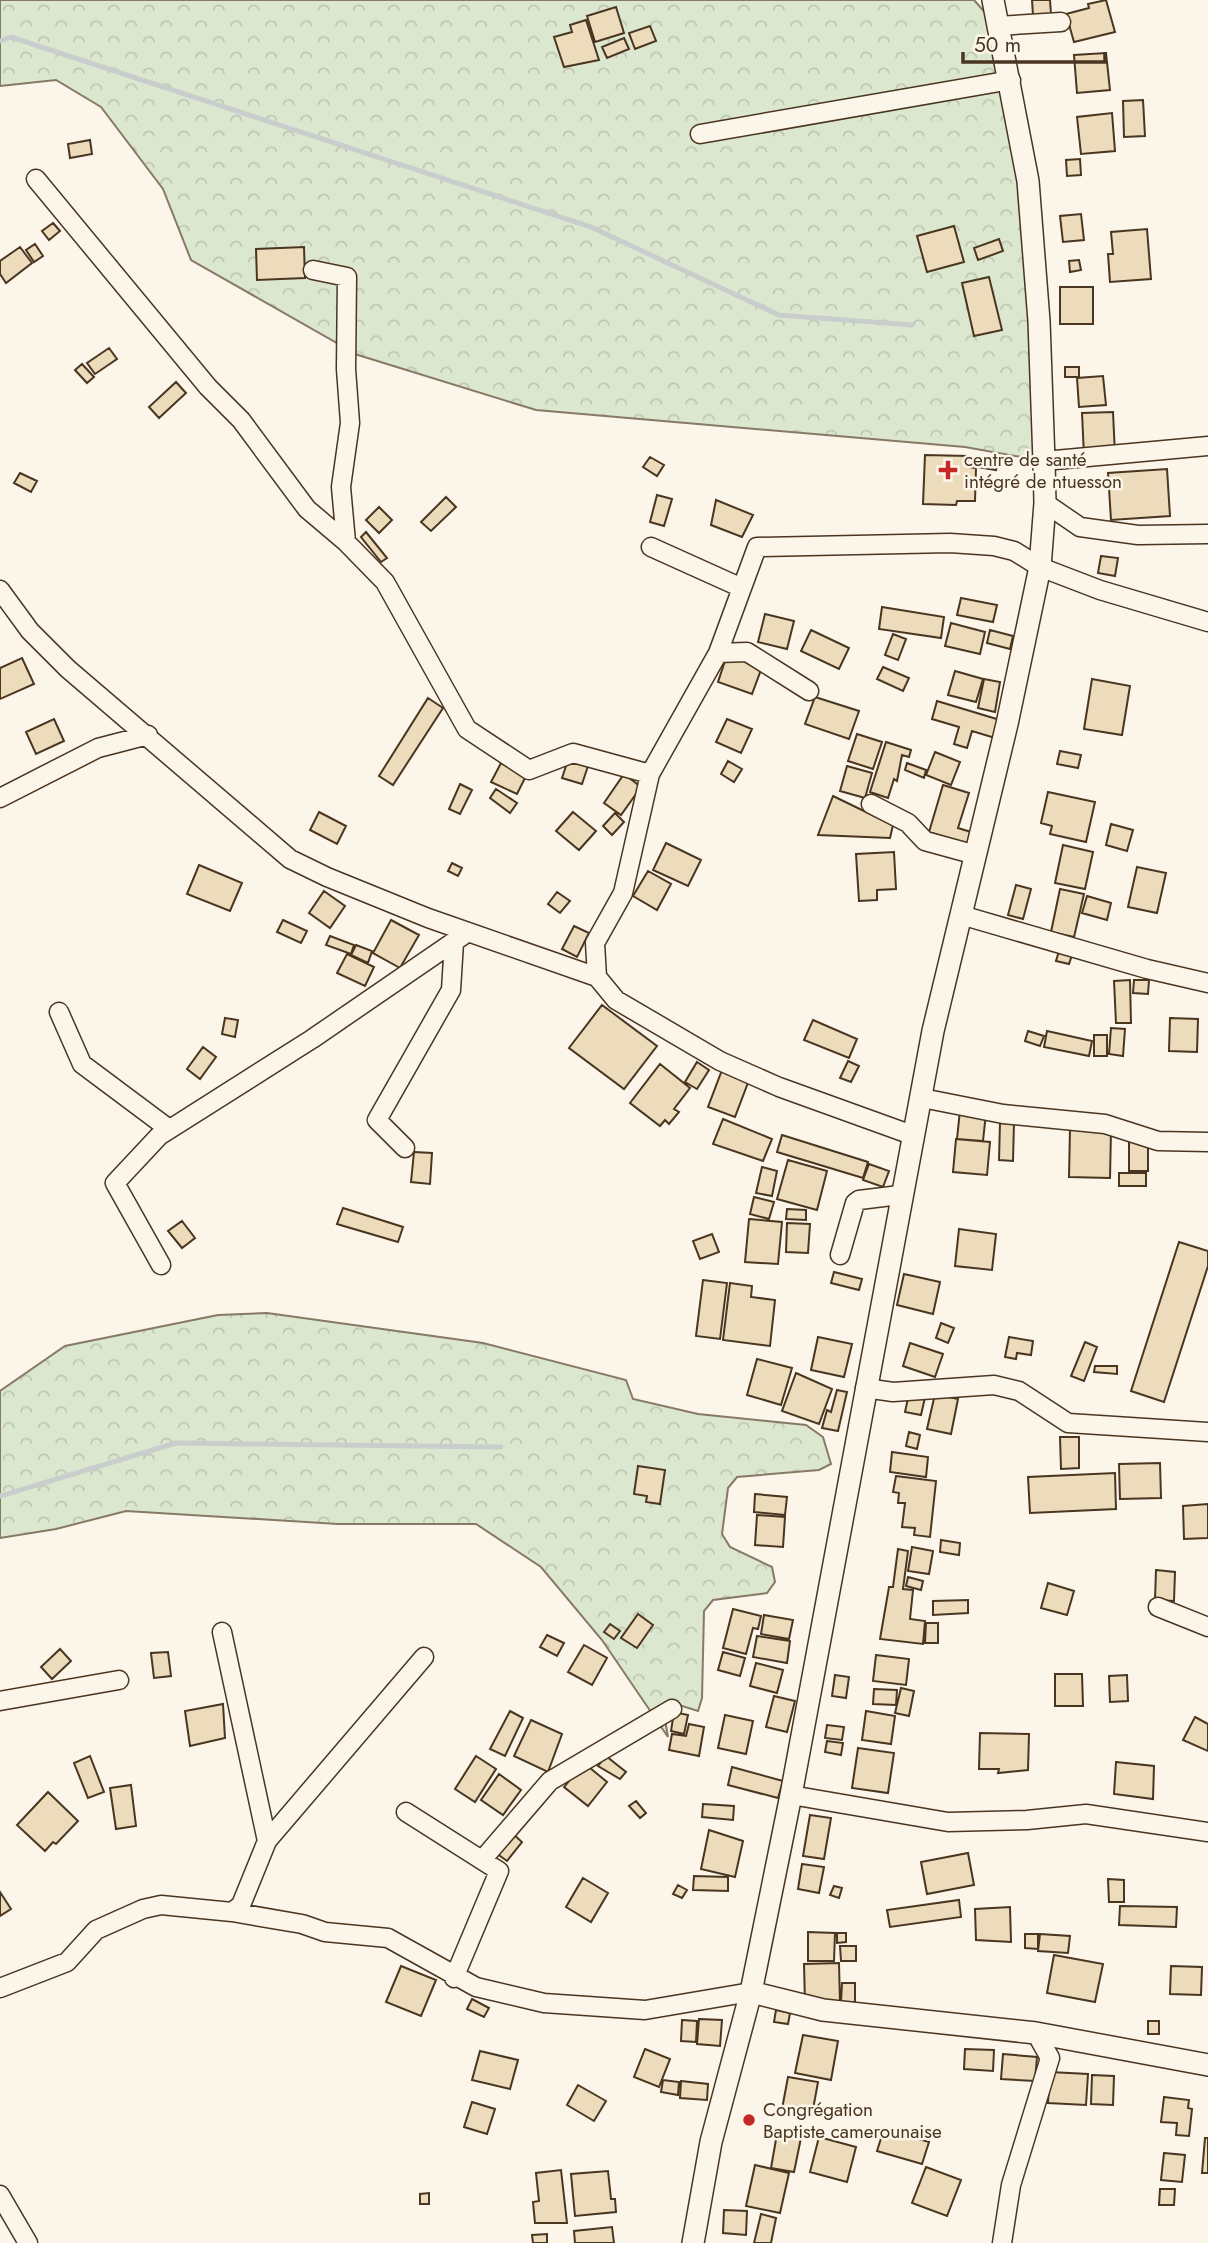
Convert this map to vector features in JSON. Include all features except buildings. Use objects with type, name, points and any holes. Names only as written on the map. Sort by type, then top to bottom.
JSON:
[{"type":"street","points":[[693,2243],[714,2129],[751,1992],[791,1795],[864,1388],[933,1031],[976,855],[1040,567],[1045,503],[1044,461],[1039,321],[1028,181],[1015,120],[1011,80],[993,0]]},
{"type":"street","points":[[997,26],[1061,22]]},
{"type":"street","points":[[700,134],[1011,80]]},
{"type":"street","points":[[36,178],[208,387],[241,421],[307,509],[346,542],[385,582],[467,729],[528,770],[573,752],[650,774]]},
{"type":"street","points":[[313,270],[347,277],[346,369],[350,423],[341,487],[346,542]]},
{"type":"street","points":[[1044,461],[1208,446]]},
{"type":"street","points":[[1045,503],[1080,527],[1138,535],[1208,534]]},
{"type":"street","points":[[597,977],[595,943],[623,893],[650,774],[718,653],[757,547],[950,543],[994,545],[1013,551],[1040,567],[1122,598],[1208,622]]},
{"type":"street","points":[[651,547],[743,588]]},
{"type":"street","points":[[0,590],[30,631],[68,669],[290,859],[461,937],[597,977],[616,1000],[720,1061],[779,1087],[912,1135]]},
{"type":"street","points":[[718,653],[747,652],[809,691]]},
{"type":"street","points":[[0,798],[98,748],[148,735]]},
{"type":"street","points":[[871,804],[908,823],[925,841],[976,855]]},
{"type":"street","points":[[961,915],[1134,966],[1208,983]]},
{"type":"street","points":[[160,1265],[115,1183],[159,1136],[312,1039],[461,937]]},
{"type":"street","points":[[405,1148],[377,1120],[451,990],[461,937]]},
{"type":"street","points":[[59,1012],[82,1064],[169,1129]]},
{"type":"street","points":[[922,1098],[1003,1114],[1105,1124],[1158,1141],[1208,1142]]},
{"type":"street","points":[[840,1255],[855,1203],[859,1200],[900,1195]]},
{"type":"street","points":[[864,1388],[893,1392],[994,1385],[1019,1391],[1068,1423],[1208,1432]]},
{"type":"street","points":[[1158,1606],[1208,1627]]},
{"type":"street","points":[[222,1632],[267,1841]]},
{"type":"street","points":[[232,1912],[241,1905],[267,1841],[424,1657]]},
{"type":"street","points":[[0,1701],[119,1680]]},
{"type":"street","points":[[482,1860],[550,1781],[672,1709]]},
{"type":"street","points":[[791,1795],[948,1822],[1027,1820],[1086,1814],[1208,1832]]},
{"type":"street","points":[[406,1812],[499,1871],[454,1978]]},
{"type":"street","points":[[0,1988],[67,1962],[96,1930],[143,1909],[161,1905],[232,1912],[302,1924],[325,1932],[388,1938],[454,1978],[509,1996],[594,2009],[645,2010],[751,1992],[823,2010],[1036,2033],[1208,2065]]},
{"type":"street","points":[[1002,2243],[1011,2185],[1050,2058],[1036,2033]]},
{"type":"street","points":[[0,2195],[28,2243]]},
{"type":"green space","points":[[0,0],[974,0],[997,26],[1011,80],[1044,461],[965,447],[536,410],[358,355],[191,260],[163,189],[101,107],[56,80],[0,86]]},
{"type":"green space","points":[[267,1313],[483,1343],[626,1380],[633,1399],[698,1414],[806,1425],[823,1437],[831,1464],[819,1470],[737,1477],[728,1488],[722,1534],[730,1547],[772,1567],[775,1582],[767,1593],[713,1600],[704,1611],[702,1698],[698,1711],[676,1704],[664,1714],[668,1737],[602,1640],[541,1567],[476,1524],[338,1524],[126,1511],[56,1529],[0,1538],[0,1391],[65,1346],[218,1315]]},
{"type":"waterway","points":[[0,41],[11,37],[591,227],[779,315],[912,325]]},
{"type":"waterway","points":[[0,1496],[176,1443],[501,1447]]},
{"type":"place","name":"centre de santé intégré de ntuesson","points":[[948,470]]},
{"type":"place","name":"Congrégation Baptiste camerounaise","points":[[749,2120]]}]
